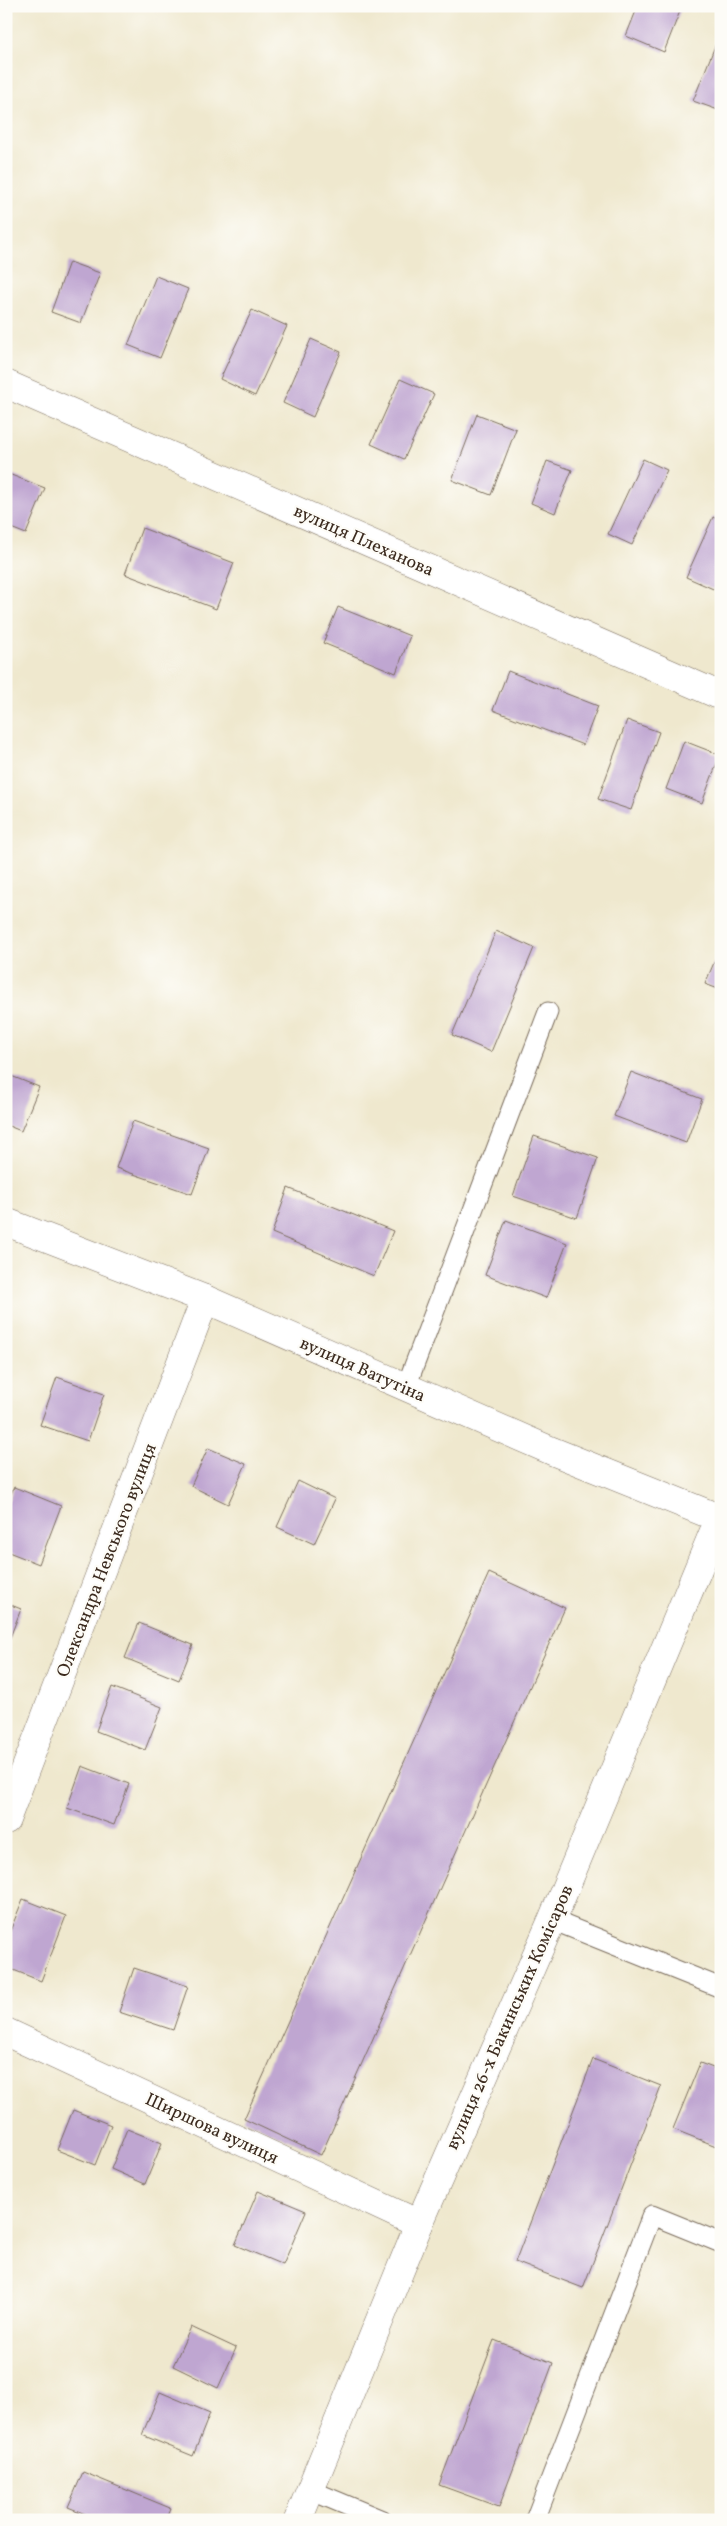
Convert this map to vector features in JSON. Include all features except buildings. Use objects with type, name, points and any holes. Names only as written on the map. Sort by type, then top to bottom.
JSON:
[{"type":"street","name":"вулиця Плеханова","points":[[6,384],[721,696]]},
{"type":"street","name":"вулиця Ватутіна","points":[[6,1222],[204,1299],[552,1451],[720,1517]]},
{"type":"street","name":"Олександра Невського вулиця","points":[[6,1820],[204,1299]]},
{"type":"street","name":"вулиця 26-х Бакинських Комісаров","points":[[298,2520],[419,2224],[552,1920],[720,1517]]},
{"type":"street","name":"Ширшова вулиця","points":[[6,2032],[419,2224]]},
{"type":"lane","points":[[406,1387],[548,1012]]},
{"type":"lane","points":[[552,1920],[721,1988]]},
{"type":"lane","points":[[535,2520],[652,2215],[721,2243]]},
{"type":"lane","points":[[310,2490],[382,2520]]}]
